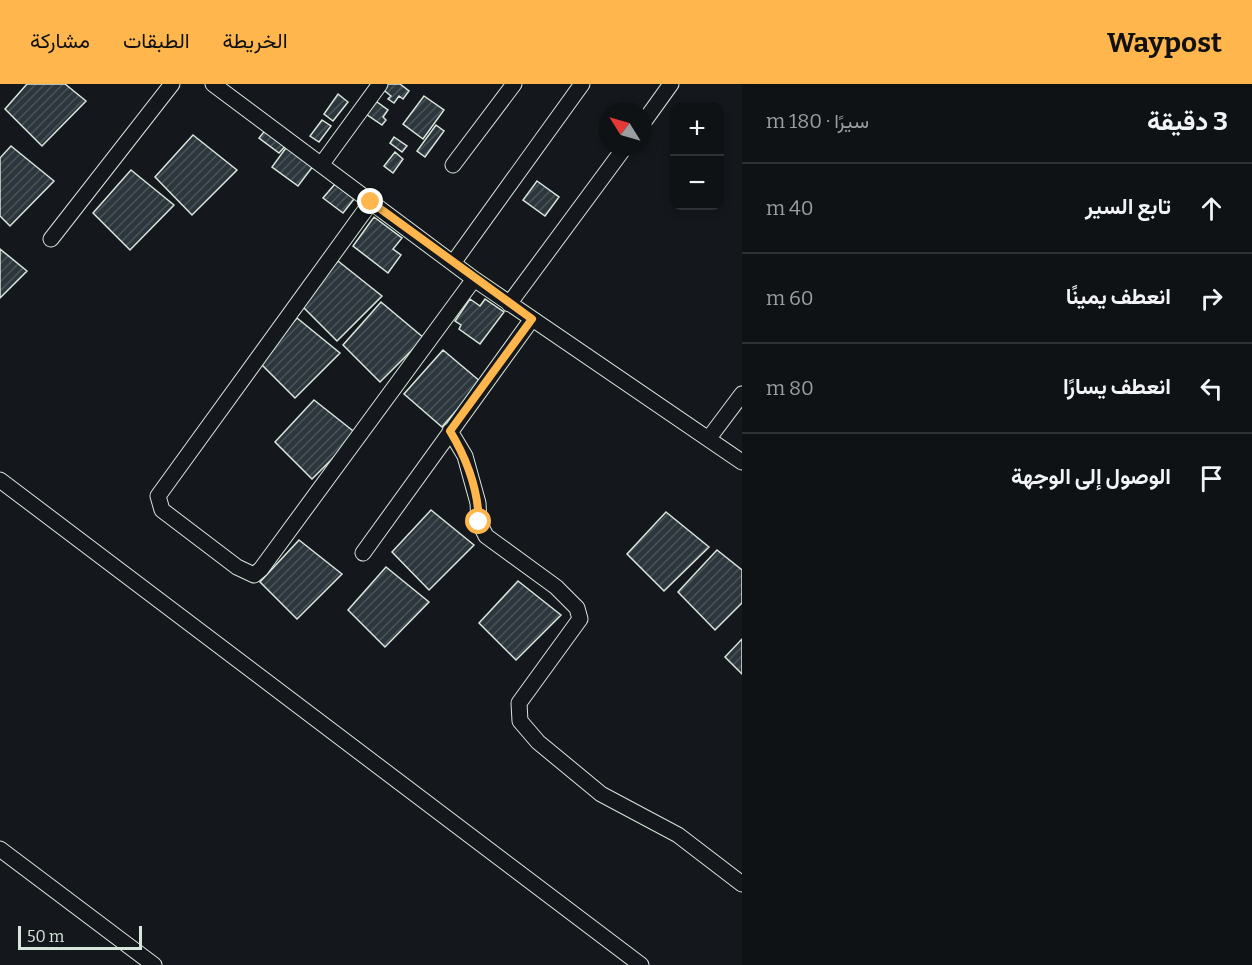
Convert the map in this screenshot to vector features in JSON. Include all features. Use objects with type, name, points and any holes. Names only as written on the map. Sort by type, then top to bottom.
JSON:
[{"type":"street","points":[[51,239],[172,84]]},
{"type":"street","points":[[213,84],[474,279],[742,462]]},
{"type":"street","points":[[321,165],[380,84]]},
{"type":"street","points":[[453,165],[514,84]]},
{"type":"street","points":[[453,263],[582,84]]},
{"type":"street","points":[[652,110],[671,84]]},
{"type":"street","points":[[509,304],[618,156]]},
{"type":"street","points":[[371,202],[158,496],[162,510],[237,567],[254,575],[261,570],[474,279]]},
{"type":"street","points":[[363,553],[532,319]]},
{"type":"street","points":[[709,438],[742,393]]},
{"type":"street","points":[[450,431],[465,456],[478,503],[479,522],[486,536],[556,587],[577,609],[580,619],[519,703],[520,721],[538,742],[601,794],[678,835],[742,884]]},
{"type":"street","points":[[0,480],[641,965]]},
{"type":"street","points":[[0,849],[154,965]]},
{"type":"building","points":[[27,84],[65,84],[86,101],[42,146],[5,109]]},
{"type":"building","points":[[382,84],[400,84],[409,91],[403,99],[399,96],[394,103],[388,99],[391,96],[380,87]]},
{"type":"building","points":[[338,94],[348,102],[333,121],[324,114]]},
{"type":"building","points":[[424,96],[444,110],[423,139],[403,124]]},
{"type":"building","points":[[373,99],[388,110],[383,117],[386,120],[382,125],[363,112]]},
{"type":"building","points":[[322,120],[331,126],[319,142],[310,136]]},
{"type":"building","points":[[436,125],[444,131],[425,157],[417,151]]},
{"type":"building","points":[[267,128],[287,144],[279,153],[259,138]]},
{"type":"building","points":[[193,135],[237,170],[192,215],[155,177]]},
{"type":"building","points":[[394,137],[407,146],[402,152],[390,143]]},
{"type":"building","points":[[288,145],[314,165],[298,186],[272,167]]},
{"type":"building","points":[[11,146],[54,181],[10,226],[0,216],[0,158]]},
{"type":"building","points":[[395,152],[403,159],[393,173],[384,166]]},
{"type":"building","points":[[131,170],[174,205],[130,250],[93,213]]},
{"type":"building","points":[[537,181],[559,197],[545,216],[523,200]]},
{"type":"building","points":[[335,184],[354,199],[343,213],[323,198]]},
{"type":"building","points":[[374,217],[402,238],[393,249],[401,255],[388,273],[353,246]]},
{"type":"building","points":[[0,249],[27,271],[0,298]]},
{"type":"building","points":[[338,261],[382,296],[337,341],[300,304]]},
{"type":"building","points":[[470,299],[480,306],[485,299],[504,312],[480,344],[459,329],[461,325],[455,321]]},
{"type":"building","points":[[381,302],[424,338],[380,382],[343,345]]},
{"type":"building","points":[[297,318],[340,353],[295,398],[258,361]]},
{"type":"building","points":[[443,350],[481,382],[442,427],[404,394]]},
{"type":"building","points":[[314,400],[357,434],[312,479],[275,442]]},
{"type":"building","points":[[431,510],[474,545],[429,590],[392,552]]},
{"type":"building","points":[[666,512],[709,547],[664,591],[627,554]]},
{"type":"building","points":[[299,540],[342,574],[297,619],[260,582]]},
{"type":"building","points":[[717,550],[742,570],[742,603],[715,630],[678,592]]},
{"type":"building","points":[[386,567],[429,602],[385,647],[348,610]]},
{"type":"building","points":[[518,581],[561,615],[516,660],[479,623]]},
{"type":"building","points":[[742,639],[742,674],[725,657]]},
{"type":"route","points":[[371,202],[532,319],[450,431],[465,456],[478,503],[479,522]]}]
